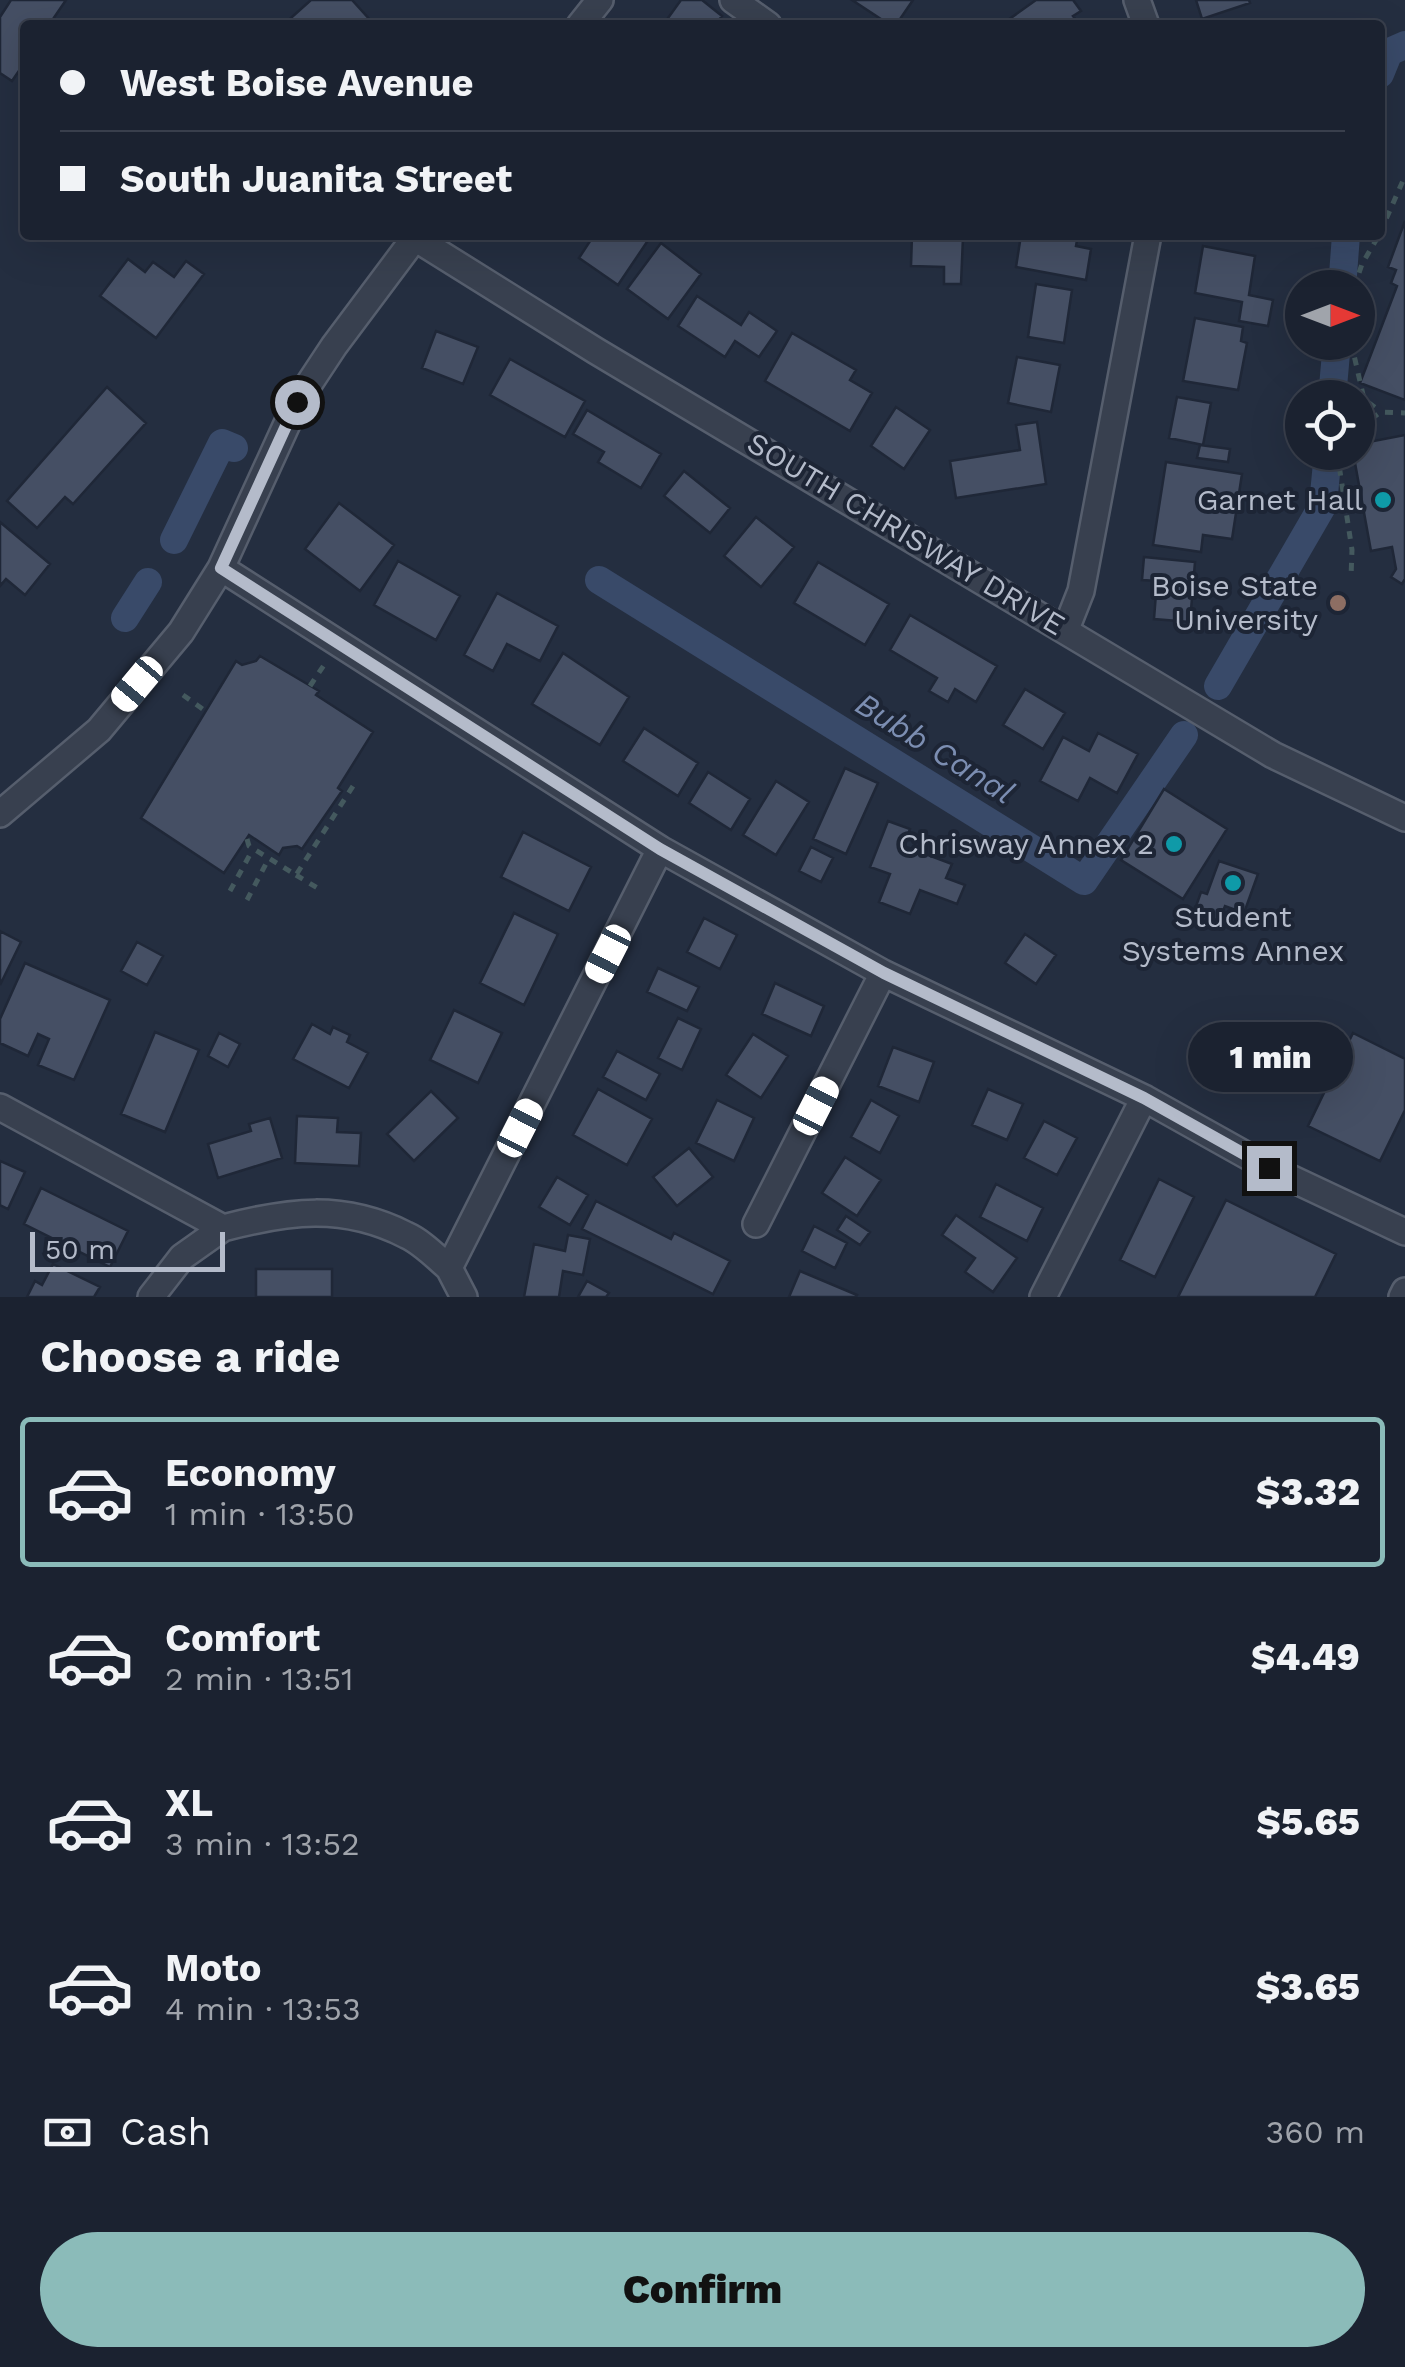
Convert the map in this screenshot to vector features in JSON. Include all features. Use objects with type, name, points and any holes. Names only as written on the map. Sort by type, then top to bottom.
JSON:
[{"type":"street","points":[[584,20],[600,0]]},
{"type":"street","points":[[733,0],[761,20]]},
{"type":"street","points":[[0,814],[99,730],[181,632],[221,568],[297,402],[413,240]]},
{"type":"street","name":"SOUTH CHRISWAY DRIVE","points":[[422,240],[596,351],[1273,755],[1405,818]]},
{"type":"street","points":[[1066,629],[1081,592],[1147,240]]},
{"type":"street","points":[[221,568],[660,849],[884,973],[1144,1098],[1269,1168],[1405,1232]]},
{"type":"street","points":[[450,1268],[660,849]]},
{"type":"street","points":[[756,1224],[884,973]]},
{"type":"street","points":[[1043,1297],[1144,1098]]},
{"type":"street","points":[[0,1107],[223,1228]]},
{"type":"street","points":[[151,1297],[182,1257],[223,1228],[282,1213],[320,1212],[362,1219],[408,1235],[450,1268],[464,1297]]},
{"type":"path","points":[[1385,221],[1405,176]]},
{"type":"path","points":[[1360,270],[1376,240]]},
{"type":"path","points":[[1355,360],[1364,399],[1381,412],[1405,413]]},
{"type":"path","points":[[1375,416],[1381,412]]},
{"type":"path","points":[[1340,470],[1352,550],[1351,577]]},
{"type":"path","points":[[310,686],[328,659]]},
{"type":"path","points":[[183,696],[204,710]]},
{"type":"path","points":[[296,876],[355,783]]},
{"type":"path","points":[[246,839],[253,848],[319,888]]},
{"type":"path","points":[[230,892],[253,848]]},
{"type":"path","points":[[246,900],[269,858]]},
{"type":"building","points":[[11,0],[66,0],[52,20],[20,20],[20,69],[12,81],[0,73],[0,17]]},
{"type":"building","points":[[311,0],[352,0],[370,20],[289,20]]},
{"type":"building","points":[[681,0],[702,0],[722,16],[719,20],[667,20]]},
{"type":"building","points":[[852,0],[913,0],[899,20],[882,20]]},
{"type":"building","points":[[1036,0],[1073,0],[1081,11],[1073,16],[1076,20],[1008,20]]},
{"type":"building","points":[[1196,0],[1249,0],[1250,3],[1202,19]]},
{"type":"building","points":[[1405,221],[1405,400],[1375,389],[1375,380],[1361,380],[1369,360],[1375,360],[1375,344],[1397,286],[1391,283],[1396,270],[1388,267]]},
{"type":"building","points":[[591,240],[648,240],[618,285],[579,258]]},
{"type":"building","points":[[912,240],[963,240],[961,284],[944,284],[944,267],[911,266]]},
{"type":"building","points":[[1020,240],[1077,240],[1076,246],[1091,249],[1086,280],[1016,267]]},
{"type":"building","points":[[661,243],[701,274],[668,319],[627,289]]},
{"type":"building","points":[[1203,246],[1255,256],[1249,295],[1273,300],[1268,326],[1239,321],[1242,302],[1195,293]]},
{"type":"building","points":[[128,259],[145,272],[153,262],[174,277],[186,261],[204,274],[156,338],[100,296]]},
{"type":"building","points":[[1036,284],[1072,290],[1064,343],[1028,337]]},
{"type":"building","points":[[697,296],[741,325],[749,312],[777,331],[759,357],[735,341],[725,357],[678,326]]},
{"type":"building","points":[[1195,318],[1243,327],[1241,341],[1247,343],[1238,390],[1183,381]]},
{"type":"building","points":[[436,331],[478,347],[463,384],[422,368]]},
{"type":"building","points":[[792,333],[856,370],[850,380],[872,393],[850,431],[765,381]]},
{"type":"building","points":[[1017,357],[1060,365],[1051,412],[1008,403]]},
{"type":"building","points":[[510,359],[585,401],[565,437],[490,395]]},
{"type":"building","points":[[107,387],[146,423],[73,504],[65,497],[37,528],[7,501]]},
{"type":"building","points":[[1177,397],[1211,403],[1203,445],[1169,438]]},
{"type":"building","points":[[896,407],[930,430],[904,469],[871,446]]},
{"type":"building","points":[[587,410],[661,454],[641,488],[598,462],[604,452],[573,434]]},
{"type":"building","points":[[1037,422],[1046,484],[956,498],[950,461],[1020,450],[1016,425]]},
{"type":"building","name":"Garnet Hall","points":[[1405,435],[1402,584],[1391,577],[1396,569],[1392,547],[1371,551],[1356,470],[1375,470],[1375,441]]},
{"type":"building","points":[[1200,445],[1230,449],[1228,462],[1197,458]]},
{"type":"building","points":[[1166,462],[1242,474],[1232,539],[1203,535],[1201,552],[1153,545]]},
{"type":"building","points":[[684,471],[730,508],[710,533],[664,496]]},
{"type":"building","points":[[339,503],[394,545],[360,591],[305,549]]},
{"type":"building","points":[[756,517],[794,547],[761,587],[724,556]]},
{"type":"building","points":[[0,522],[50,564],[25,595],[6,579],[0,586]]},
{"type":"building","points":[[1144,557],[1195,562],[1190,622],[1154,619],[1157,581],[1142,580]]},
{"type":"building","points":[[398,561],[460,596],[436,640],[374,605]]},
{"type":"building","points":[[818,562],[889,604],[865,645],[794,603]]},
{"type":"building","points":[[497,593],[558,626],[540,661],[507,644],[493,671],[464,655]]},
{"type":"building","points":[[910,615],[997,666],[976,702],[955,689],[948,702],[929,691],[937,678],[890,650]]},
{"type":"building","points":[[563,653],[629,697],[600,745],[532,704]]},
{"type":"building","points":[[260,656],[319,691],[316,695],[373,732],[338,788],[342,791],[302,849],[283,848],[279,855],[249,835],[224,873],[141,818],[236,661],[242,665]]},
{"type":"building","points":[[1025,689],[1065,713],[1043,749],[1003,725]]},
{"type":"building","points":[[644,728],[698,763],[678,796],[623,761]]},
{"type":"building","points":[[1098,733],[1138,754],[1117,793],[1090,778],[1078,801],[1040,781],[1063,737],[1089,751]]},
{"type":"building","points":[[845,768],[878,783],[846,854],[813,839]]},
{"type":"building","points":[[708,772],[750,799],[731,830],[689,803]]},
{"type":"building","points":[[776,781],[809,802],[776,855],[743,835]]},
{"type":"building","name":"Chrisway Annex 2","points":[[1164,789],[1227,829],[1183,899],[1121,860]]},
{"type":"building","points":[[888,821],[910,829],[904,846],[952,864],[946,878],[965,885],[957,904],[920,890],[910,914],[879,902],[890,874],[870,867]]},
{"type":"building","points":[[523,832],[591,867],[569,911],[501,877]]},
{"type":"building","points":[[811,847],[833,858],[821,882],[799,871]]},
{"type":"building","name":"Student Systems Annex","points":[[1219,861],[1258,874],[1244,913],[1225,906],[1219,921],[1194,912],[1201,892],[1207,894]]},
{"type":"building","points":[[514,913],[558,934],[524,1005],[480,983]]},
{"type":"building","points":[[704,918],[737,935],[720,969],[687,952]]},
{"type":"building","points":[[0,931],[21,942],[0,985]]},
{"type":"building","points":[[1025,934],[1056,955],[1036,984],[1005,963]]},
{"type":"building","points":[[137,942],[163,956],[147,985],[121,971]]},
{"type":"building","points":[[25,963],[110,1000],[74,1080],[38,1065],[49,1039],[38,1034],[28,1056],[0,1043],[0,1019]]},
{"type":"building","points":[[658,968],[699,987],[687,1011],[647,992]]},
{"type":"building","points":[[775,983],[824,1006],[811,1036],[762,1014]]},
{"type":"building","points":[[454,1010],[502,1033],[478,1083],[430,1060]]},
{"type":"building","points":[[678,1018],[701,1029],[682,1070],[658,1058]]},
{"type":"building","points":[[312,1024],[330,1034],[333,1027],[350,1035],[347,1042],[368,1053],[349,1088],[293,1059]]},
{"type":"building","points":[[155,1032],[199,1050],[165,1132],[121,1114]]},
{"type":"building","points":[[219,1033],[240,1044],[228,1067],[208,1056]]},
{"type":"building","points":[[1353,1033],[1405,1059],[1405,1110],[1380,1161],[1308,1126]]},
{"type":"building","points":[[753,1034],[788,1056],[761,1098],[726,1075]]},
{"type":"building","points":[[893,1047],[934,1062],[919,1102],[878,1086]]},
{"type":"building","points":[[617,1051],[660,1074],[646,1100],[603,1077]]},
{"type":"building","points":[[598,1089],[652,1119],[627,1165],[573,1135]]},
{"type":"building","points":[[988,1089],[1023,1104],[1007,1140],[972,1125]]},
{"type":"building","points":[[431,1091],[458,1118],[414,1161],[387,1134]]},
{"type":"building","points":[[717,1100],[754,1118],[734,1161],[696,1143]]},
{"type":"building","points":[[871,1100],[899,1116],[880,1153],[851,1137]]},
{"type":"building","points":[[297,1116],[338,1118],[337,1132],[361,1133],[359,1166],[295,1163]]},
{"type":"building","points":[[270,1118],[282,1158],[218,1178],[208,1144],[251,1131],[249,1124]]},
{"type":"building","points":[[1044,1121],[1077,1138],[1057,1175],[1024,1158]]},
{"type":"building","points":[[689,1148],[713,1177],[677,1206],[653,1177]]},
{"type":"building","points":[[845,1157],[881,1180],[857,1216],[822,1193]]},
{"type":"building","points":[[0,1161],[25,1172],[8,1209],[0,1205]]},
{"type":"building","points":[[557,1177],[588,1195],[570,1225],[539,1207]]},
{"type":"building","points":[[1159,1179],[1194,1197],[1155,1277],[1120,1260]]},
{"type":"building","points":[[996,1184],[1043,1208],[1027,1241],[980,1217]]},
{"type":"building","points":[[41,1188],[128,1231],[110,1267],[24,1224]]},
{"type":"building","points":[[1226,1200],[1336,1254],[1315,1297],[1178,1297]]},
{"type":"building","points":[[596,1201],[671,1239],[674,1233],[730,1261],[713,1294],[582,1229]]},
{"type":"building","points":[[956,1215],[1017,1258],[993,1292],[965,1272],[975,1258],[942,1235]]},
{"type":"building","points":[[846,1216],[870,1232],[860,1245],[837,1230]]},
{"type":"building","points":[[814,1226],[847,1243],[835,1268],[802,1251]]},
{"type":"building","points":[[568,1235],[590,1239],[583,1275],[563,1271],[559,1297],[524,1297],[534,1244],[565,1251]]},
{"type":"building","points":[[53,1264],[100,1287],[94,1297],[27,1297],[35,1281],[42,1285]]},
{"type":"building","points":[[256,1269],[332,1269],[332,1297],[256,1297]]},
{"type":"building","points":[[800,1271],[857,1295],[789,1297]]},
{"type":"building","points":[[587,1281],[609,1293],[606,1297],[578,1297]]},
{"type":"waterway","name":"Bubb Canal","points":[[1385,62],[1389,52],[1405,45]]},
{"type":"waterway","name":"Bubb Canal","points":[[1343,270],[1346,240]]},
{"type":"waterway","name":"Bubb Canal","points":[[1334,380],[1335,360]]},
{"type":"waterway","name":"Bubb Canal","points":[[174,540],[222,443],[234,448]]},
{"type":"waterway","name":"Bubb Canal","points":[[1218,686],[1323,505],[1326,470]]},
{"type":"waterway","name":"Bubb Canal","points":[[599,580],[1084,881],[1184,735]]},
{"type":"waterway","name":"Bubb Canal","points":[[125,618],[148,582]]},
{"type":"place","name":"Garnet Hall","points":[[1383,500]]},
{"type":"place","name":"Boise State University","points":[[1338,603]]},
{"type":"place","name":"Chrisway Annex 2","points":[[1174,844]]},
{"type":"place","name":"Student Systems Annex","points":[[1233,883]]},
{"type":"route","points":[[297,402],[221,568],[660,849],[884,973],[1144,1098],[1269,1168]]}]
